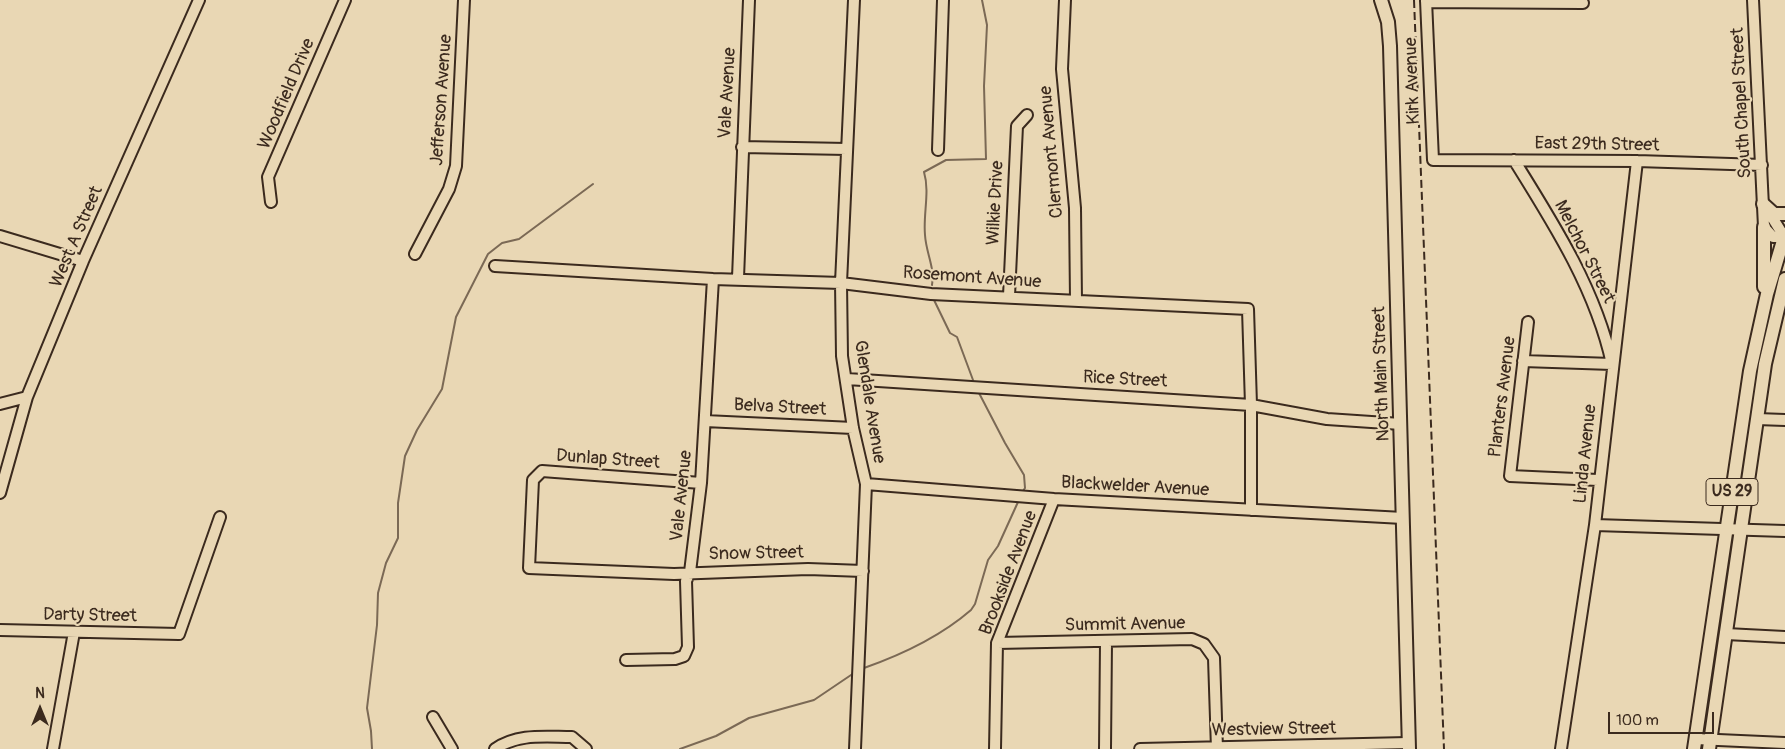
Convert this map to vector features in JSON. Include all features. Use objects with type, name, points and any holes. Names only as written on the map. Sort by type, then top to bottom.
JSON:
[{"type":"main road","name":"North Main Street","points":[[1381,0],[1388,22],[1390,46],[1409,746]]},
{"type":"main road","points":[[1764,204],[1774,214],[1785,214]]},
{"type":"main road","points":[[1762,315],[1764,228]]},
{"type":"main road","name":"US 29","points":[[1695,744],[1750,371],[1762,315],[1785,236]]},
{"type":"main road","name":"US 29","points":[[1709,744],[1756,419],[1767,356],[1785,279]]},
{"type":"street","name":"West A Street","points":[[0,493],[27,397],[83,262],[199,0]]},
{"type":"street","name":"Woodfield Drive","points":[[271,202],[268,177],[345,0]]},
{"type":"street","name":"Jefferson Avenue","points":[[415,254],[449,189],[456,166],[464,0]]},
{"type":"street","name":"Vale Avenue","points":[[738,278],[749,0]]},
{"type":"street","name":"Glendale Avenue","points":[[854,0],[842,283],[842,356],[853,428],[866,484],[855,749]]},
{"type":"street","points":[[938,150],[943,0]]},
{"type":"street","name":"Clermont Avenue","points":[[1065,0],[1062,69],[1075,208],[1076,302]]},
{"type":"street","name":"South Chapel Street","points":[[1753,0],[1764,228]]},
{"type":"street","points":[[1426,1],[1582,3]]},
{"type":"street","name":"Kirk Avenue","points":[[1426,1],[1433,160]]},
{"type":"street","name":"Wilkie Drive","points":[[1009,296],[1017,126],[1027,115]]},
{"type":"street","points":[[742,146],[847,149]]},
{"type":"street","name":"East 29th Street","points":[[1433,160],[1637,161],[1762,165]]},
{"type":"street","name":"Melchor Street","points":[[1514,160],[1560,237],[1586,288],[1600,321],[1612,364]]},
{"type":"street","name":"Linda Avenue","points":[[1561,749],[1594,525],[1637,161]]},
{"type":"street","name":"South Chapel Street","points":[[1764,204],[1785,236]]},
{"type":"street","points":[[1764,228],[1773,237],[1785,236]]},
{"type":"street","points":[[0,236],[83,262]]},
{"type":"street","name":"Rosemont Avenue","points":[[495,266],[712,279],[738,278],[842,283],[932,294],[1009,296],[1076,302],[1248,310],[1251,405],[1251,510]]},
{"type":"street","name":"Vale Avenue","points":[[626,660],[675,659],[684,656],[688,647],[686,581],[690,572],[701,483],[706,420],[712,279]]},
{"type":"street","name":"Planters Avenue","points":[[1528,322],[1510,476],[1598,480]]},
{"type":"street","points":[[1523,361],[1612,364]]},
{"type":"street","name":"Rice Street","points":[[846,379],[1251,405],[1327,419],[1401,424]]},
{"type":"street","points":[[0,404],[27,397]]},
{"type":"street","points":[[1756,419],[1785,420]]},
{"type":"street","name":"Belva Street","points":[[706,420],[853,428]]},
{"type":"street","name":"Dunlap Street","points":[[529,568],[533,480],[542,471],[701,483]]},
{"type":"street","name":"Blackwelder Avenue","points":[[866,484],[1054,499],[1403,518]]},
{"type":"street","name":"Brookside Avenue","points":[[995,749],[997,643],[1054,499]]},
{"type":"street","name":"Darty Street","points":[[0,630],[179,634],[220,517]]},
{"type":"street","points":[[1594,525],[1727,531],[1785,531]]},
{"type":"street","name":"Snow Street","points":[[529,568],[602,572],[808,569],[863,571]]},
{"type":"street","points":[[53,749],[74,632]]},
{"type":"street","points":[[1726,634],[1785,637]]},
{"type":"street","name":"Summit Avenue","points":[[997,643],[1192,639],[1204,644],[1214,658],[1217,748]]},
{"type":"street","points":[[1105,749],[1106,642]]},
{"type":"street","points":[[433,717],[452,749]]},
{"type":"street","points":[[495,749],[506,741],[520,737],[572,737],[586,749]]},
{"type":"street","points":[[1695,744],[1785,743]]},
{"type":"street","name":"Westview Street","points":[[1140,749],[1409,746]]},
{"type":"waterway","points":[[932,285],[933,278],[925,235],[926,180],[924,172],[946,160],[986,159],[984,86],[987,25],[982,0]]},
{"type":"waterway","points":[[372,749],[367,708],[377,625],[378,593],[386,563],[398,538],[398,503],[405,456],[417,430],[442,389],[456,317],[488,254],[502,243],[519,239],[593,184]]},
{"type":"waterway","points":[[934,300],[950,333],[957,337],[973,380]]},
{"type":"waterway","points":[[979,393],[1024,475],[1025,488],[1023,491]]},
{"type":"waterway","points":[[864,668],[920,644],[947,628],[971,610],[975,604],[988,560],[998,546],[1018,502]]},
{"type":"waterway","points":[[680,749],[716,736],[749,718],[814,700],[854,673]]},
{"type":"railway","points":[[1414,0],[1444,749]]}]
